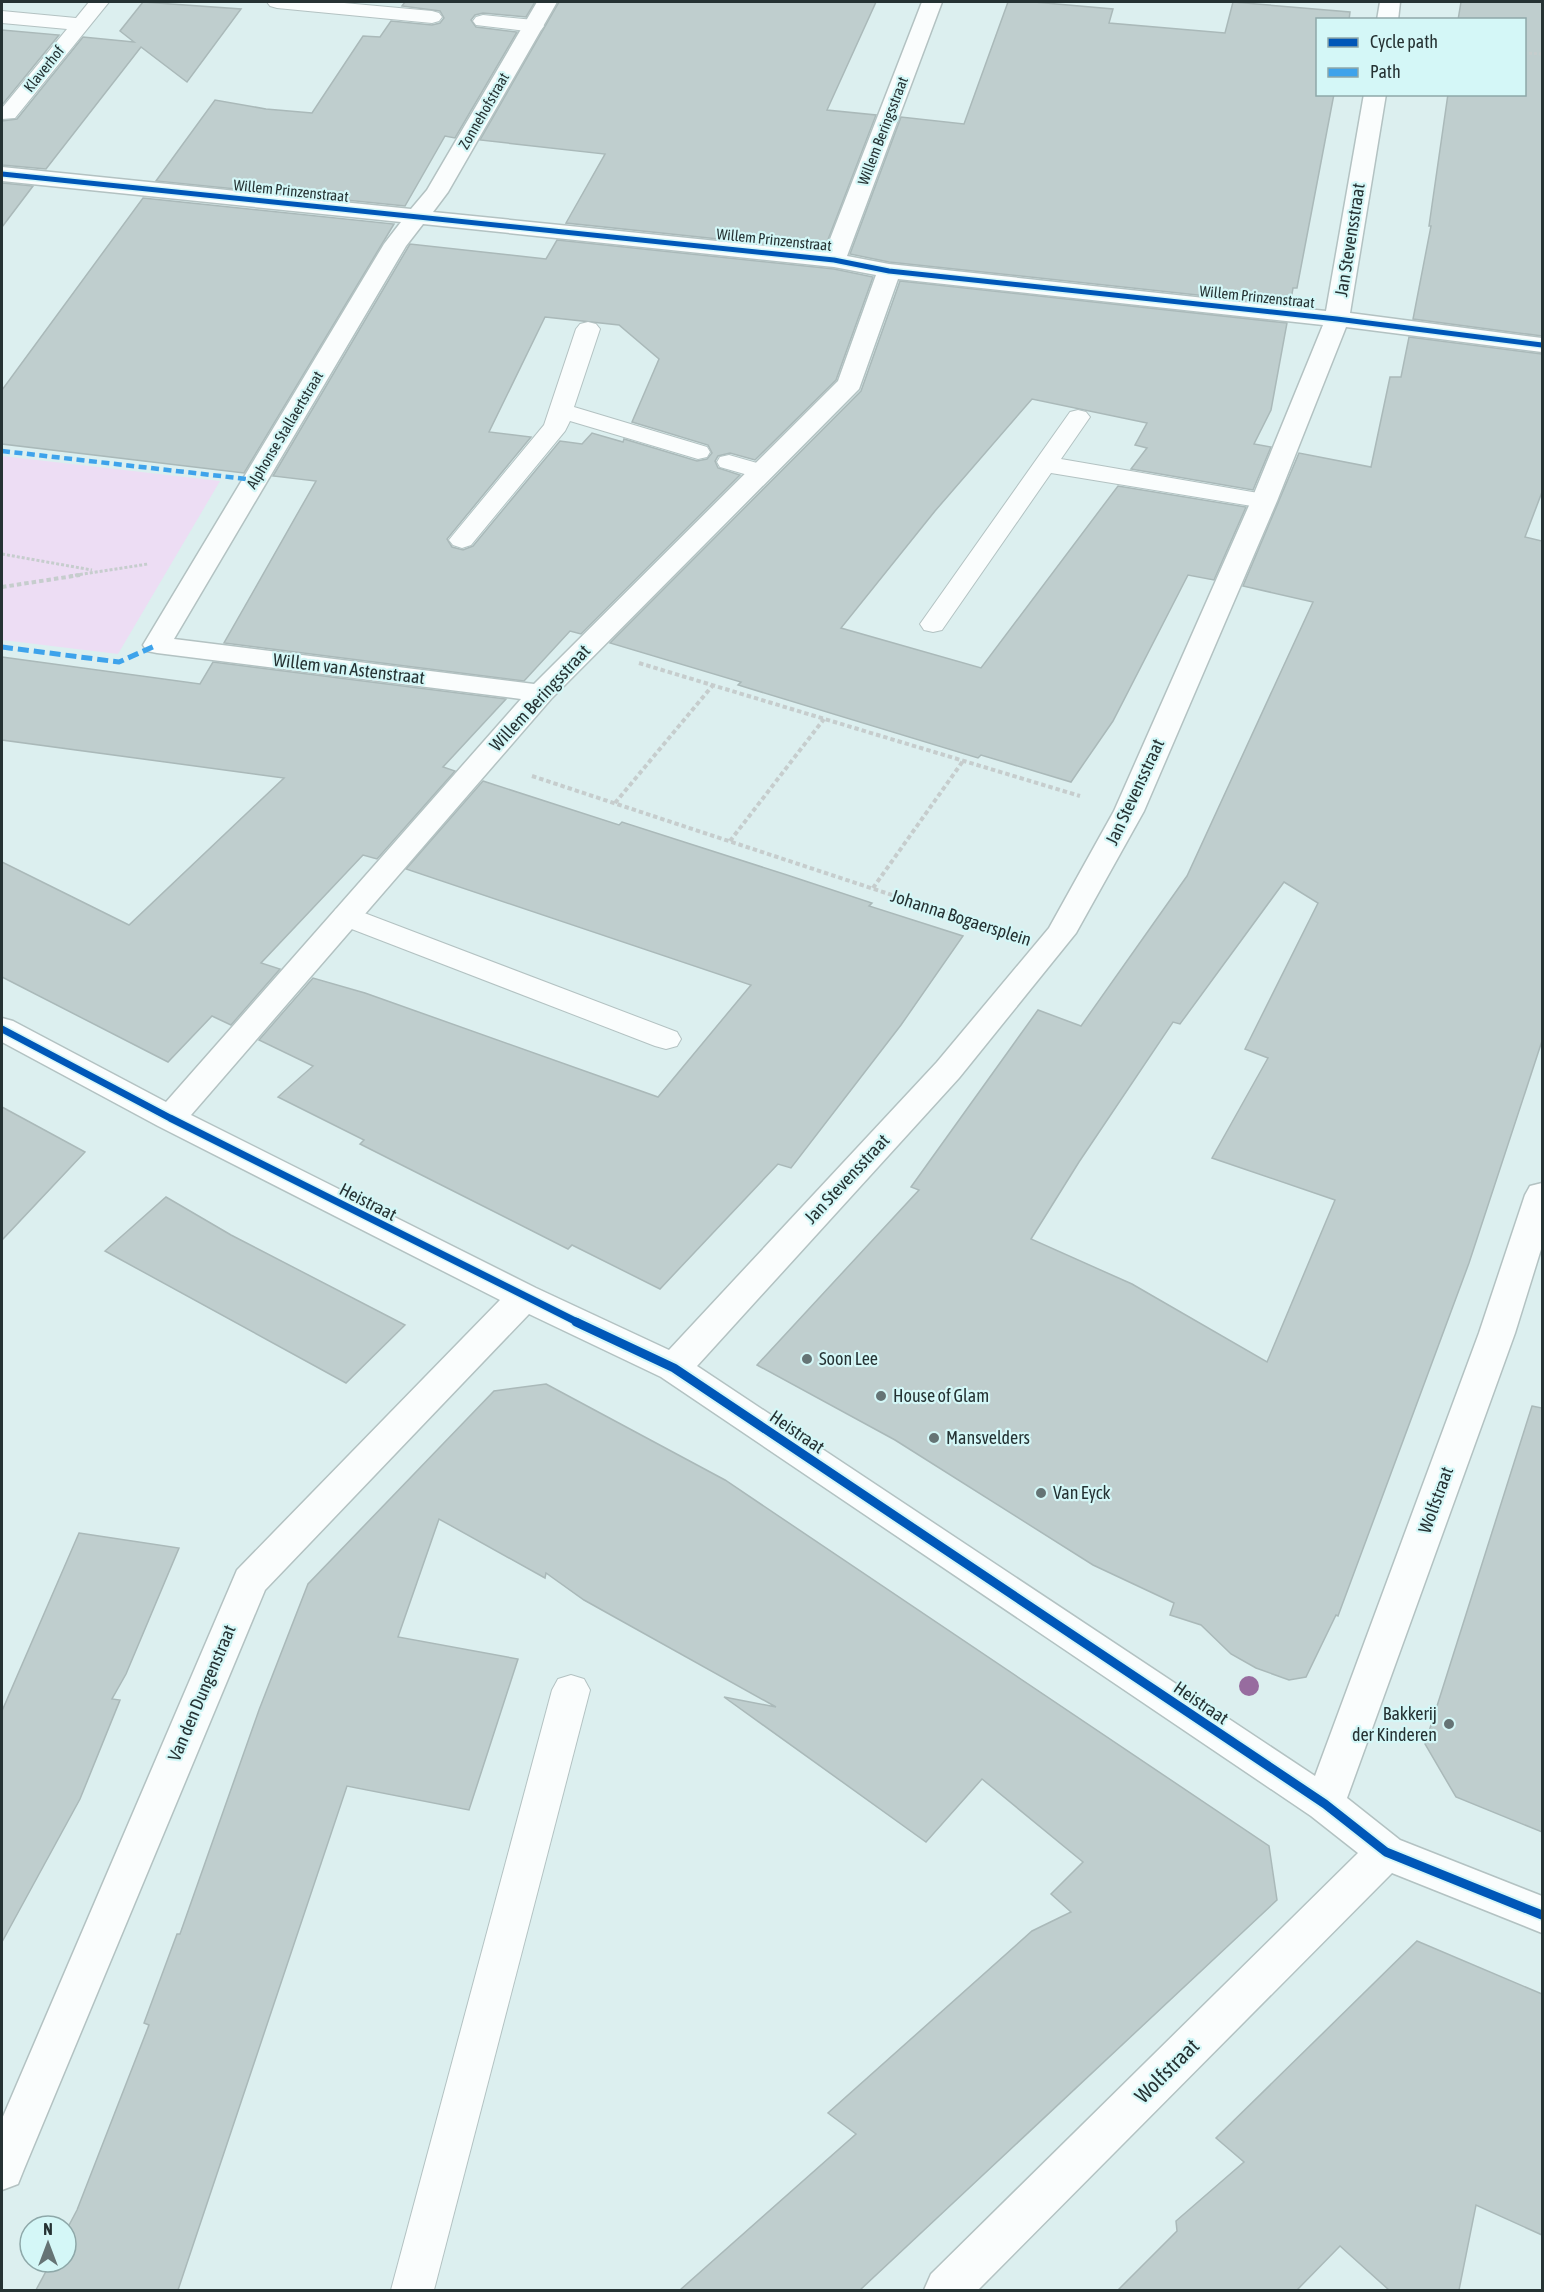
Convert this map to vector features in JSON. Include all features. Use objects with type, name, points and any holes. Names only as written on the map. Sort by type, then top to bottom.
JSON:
[{"type":"street","name":"Zonnehofstraat","points":[[416,218],[437,192],[547,2]]},
{"type":"street","name":"Willem Beringsstraat","points":[[834,260],[932,2]]},
{"type":"street","points":[[1387,18],[1390,2]]},
{"type":"street","name":"Jan Stevensstraat","points":[[674,1368],[948,1070],[1049,947],[1060,933],[1129,811],[1264,501],[1337,319],[1375,96]]},
{"type":"street","name":"Willem Prinzenstraat","points":[[2,174],[834,260],[889,271],[1337,319],[1542,345]]},
{"type":"street","name":"Alphonse Stallaertstraat","points":[[157,645],[396,244],[416,218]]},
{"type":"street","name":"Willem Beringsstraat","points":[[170,1118],[541,693],[850,384],[889,271]]},
{"type":"street","name":"Willem van Astenstraat","points":[[157,645],[541,693]]},
{"type":"street","name":"Heistraat","points":[[2,1029],[170,1118],[524,1297],[674,1368],[1325,1804],[1386,1852],[1542,1915]]},
{"type":"street","name":"Wolfstraat","points":[[1325,1804],[1497,1333],[1542,1195]]},
{"type":"street","name":"Van den Dungenstraat","points":[[2,2169],[250,1581],[524,1297]]},
{"type":"street","name":"Wolfstraat","points":[[947,2290],[1386,1852]]},
{"type":"lane","name":"Klaverhof","points":[[8,114],[99,2]]},
{"type":"lane","points":[[277,2],[432,17]]},
{"type":"lane","name":"Klaverhof","points":[[2,17],[81,24]]},
{"type":"lane","points":[[483,21],[534,26]]},
{"type":"lane","points":[[462,540],[556,426],[588,329]]},
{"type":"lane","points":[[561,411],[698,452]]},
{"type":"lane","points":[[933,624],[1077,417]]},
{"type":"lane","points":[[729,462],[762,472]]},
{"type":"lane","points":[[1044,464],[1264,501]]},
{"type":"lane","points":[[346,916],[666,1039]]},
{"type":"lane","points":[[412,2290],[571,1690]]},
{"type":"path","points":[[1526,53],[1542,54]]},
{"type":"path","points":[[2,554],[96,571]]},
{"type":"path","points":[[2,587],[96,571],[211,556]]},
{"type":"path","points":[[587,647],[1129,811]]},
{"type":"path","points":[[615,803],[713,685]]},
{"type":"path","points":[[730,841],[824,719]]},
{"type":"shaded area","points":[[2,456],[220,481],[118,654],[2,640]]},
{"type":"building","points":[[143,2],[241,9],[187,82],[141,47],[46,169],[2,165],[2,121],[17,119],[83,37],[134,42],[120,31]]},
{"type":"building","points":[[405,2],[535,2],[526,17],[483,13],[475,15],[471,20],[476,27],[517,32],[455,138],[445,136],[405,206],[156,181],[215,100],[266,109],[312,113],[363,36],[380,37],[391,21],[432,25],[440,23],[444,18],[440,11],[402,6]]},
{"type":"building","points":[[559,2],[876,2],[827,110],[876,115],[824,250],[566,223],[605,154],[480,140]]},
{"type":"building","points":[[1008,2],[1113,9],[1109,23],[1225,33],[1233,2],[1350,12],[1349,18],[1316,18],[1316,96],[1334,96],[1297,288],[1293,288],[1290,305],[889,262],[850,254],[901,117],[964,124]]},
{"type":"building","points":[[1461,2],[1542,2],[1542,336],[1413,319],[1431,226],[1429,226],[1448,96],[1526,96],[1526,18],[1458,18]]},
{"type":"building","points":[[2,30],[59,35],[2,105]]},
{"type":"building","points":[[2,183],[33,186],[2,227]]},
{"type":"building","points":[[143,198],[394,224],[244,473],[2,444],[2,390]]},
{"type":"building","points":[[557,240],[834,269],[873,277],[836,380],[755,460],[730,453],[718,456],[715,461],[718,468],[740,475],[581,634],[570,631],[524,681],[224,643],[316,481],[273,476],[410,244],[546,259]],"holes":[[[545,317],[619,325],[659,359],[632,422],[708,445],[712,453],[707,459],[697,461],[624,439],[623,442],[592,433],[582,444],[560,441],[473,546],[463,550],[452,547],[447,539],[531,437],[489,432]]]},
{"type":"building","points":[[900,281],[1287,323],[1271,410],[1254,444],[1271,447],[1253,490],[1131,469],[1147,448],[1135,445],[1147,423],[1032,399],[935,511],[841,628],[981,668],[1118,486],[1246,507],[1214,580],[1188,575],[1113,721],[1071,782],[981,755],[978,758],[738,685],[741,682],[610,643],[861,391]]},
{"type":"building","points":[[1409,337],[1542,354],[1542,492],[1525,537],[1542,541],[1542,1041],[1469,1263],[1338,1616],[1336,1615],[1306,1677],[1289,1680],[1256,1668],[1231,1654],[1201,1625],[1170,1615],[1174,1603],[1093,1565],[895,1440],[757,1365],[919,1190],[911,1187],[1038,1010],[1081,1026],[1187,876],[1313,602],[1243,586],[1299,453],[1371,467],[1390,377],[1401,377]],"holes":[[[1284,882],[1318,903],[1245,1049],[1268,1058],[1212,1158],[1335,1200],[1267,1362],[1132,1284],[1031,1239],[1079,1162],[1173,1022],[1180,1024]]]},
{"type":"building","points":[[2,657],[200,684],[213,662],[506,699],[443,767],[455,771],[377,859],[363,855],[261,963],[280,969],[231,1025],[212,1016],[168,1062],[2,977],[2,862],[129,925],[284,778],[2,740]]},
{"type":"building","points":[[483,781],[619,825],[622,822],[787,875],[872,903],[869,906],[963,936],[901,1025],[791,1168],[778,1164],[660,1289],[572,1245],[568,1249],[360,1144],[364,1140],[278,1097],[313,1066],[259,1040],[313,978],[365,993],[658,1097],[751,985],[406,869]]},
{"type":"building","points":[[2,1107],[85,1152],[2,1240]]},
{"type":"building","points":[[166,1197],[231,1235],[405,1325],[346,1383],[105,1251]]},
{"type":"building","points":[[546,1384],[725,1480],[1269,1846],[1277,1900],[860,2290],[680,2290],[856,2134],[828,2113],[1032,1931],[1071,1912],[1051,1894],[1083,1862],[982,1779],[926,1842],[724,1697],[776,1707],[584,1600],[546,1573],[545,1578],[439,1519],[398,1637],[518,1659],[469,1810],[347,1786],[178,2290],[36,2290],[45,2274],[78,2274],[78,2214],[75,2214],[149,2025],[144,2023],[177,1934],[180,1934],[259,1710],[308,1584],[494,1391]]},
{"type":"building","points":[[1532,1406],[1542,1408],[1542,1832],[1456,1797],[1425,1744]]},
{"type":"building","points":[[79,1533],[179,1548],[126,1674],[112,1699],[120,1700],[80,1799],[2,1942],[2,1711]]},
{"type":"building","points":[[1417,1941],[1542,1994],[1542,2235],[1476,2205],[1459,2290],[1389,2290],[1340,2246],[1297,2290],[1118,2290],[1177,2231],[1176,2221],[1244,2162],[1216,2138]]},
{"type":"marked path","points":[[2,451],[255,480]]},
{"type":"marked path","points":[[2,647],[119,662],[157,645]]},
{"type":"cycle path","points":[[2,174],[834,260],[889,271],[1337,319],[1542,345]]},
{"type":"cycle path","points":[[2,1029],[170,1118],[524,1297],[674,1368],[1325,1804],[1386,1852],[1542,1915]]},
{"type":"place","name":"Soon Lee","points":[[807,1359]]},
{"type":"place","name":"House of Glam","points":[[881,1396]]},
{"type":"place","name":"Mansvelders","points":[[934,1438]]},
{"type":"place","name":"Van Eyck","points":[[1041,1493]]},
{"type":"place","name":"Bakkerij der Kinderen","points":[[1449,1724]]}]
